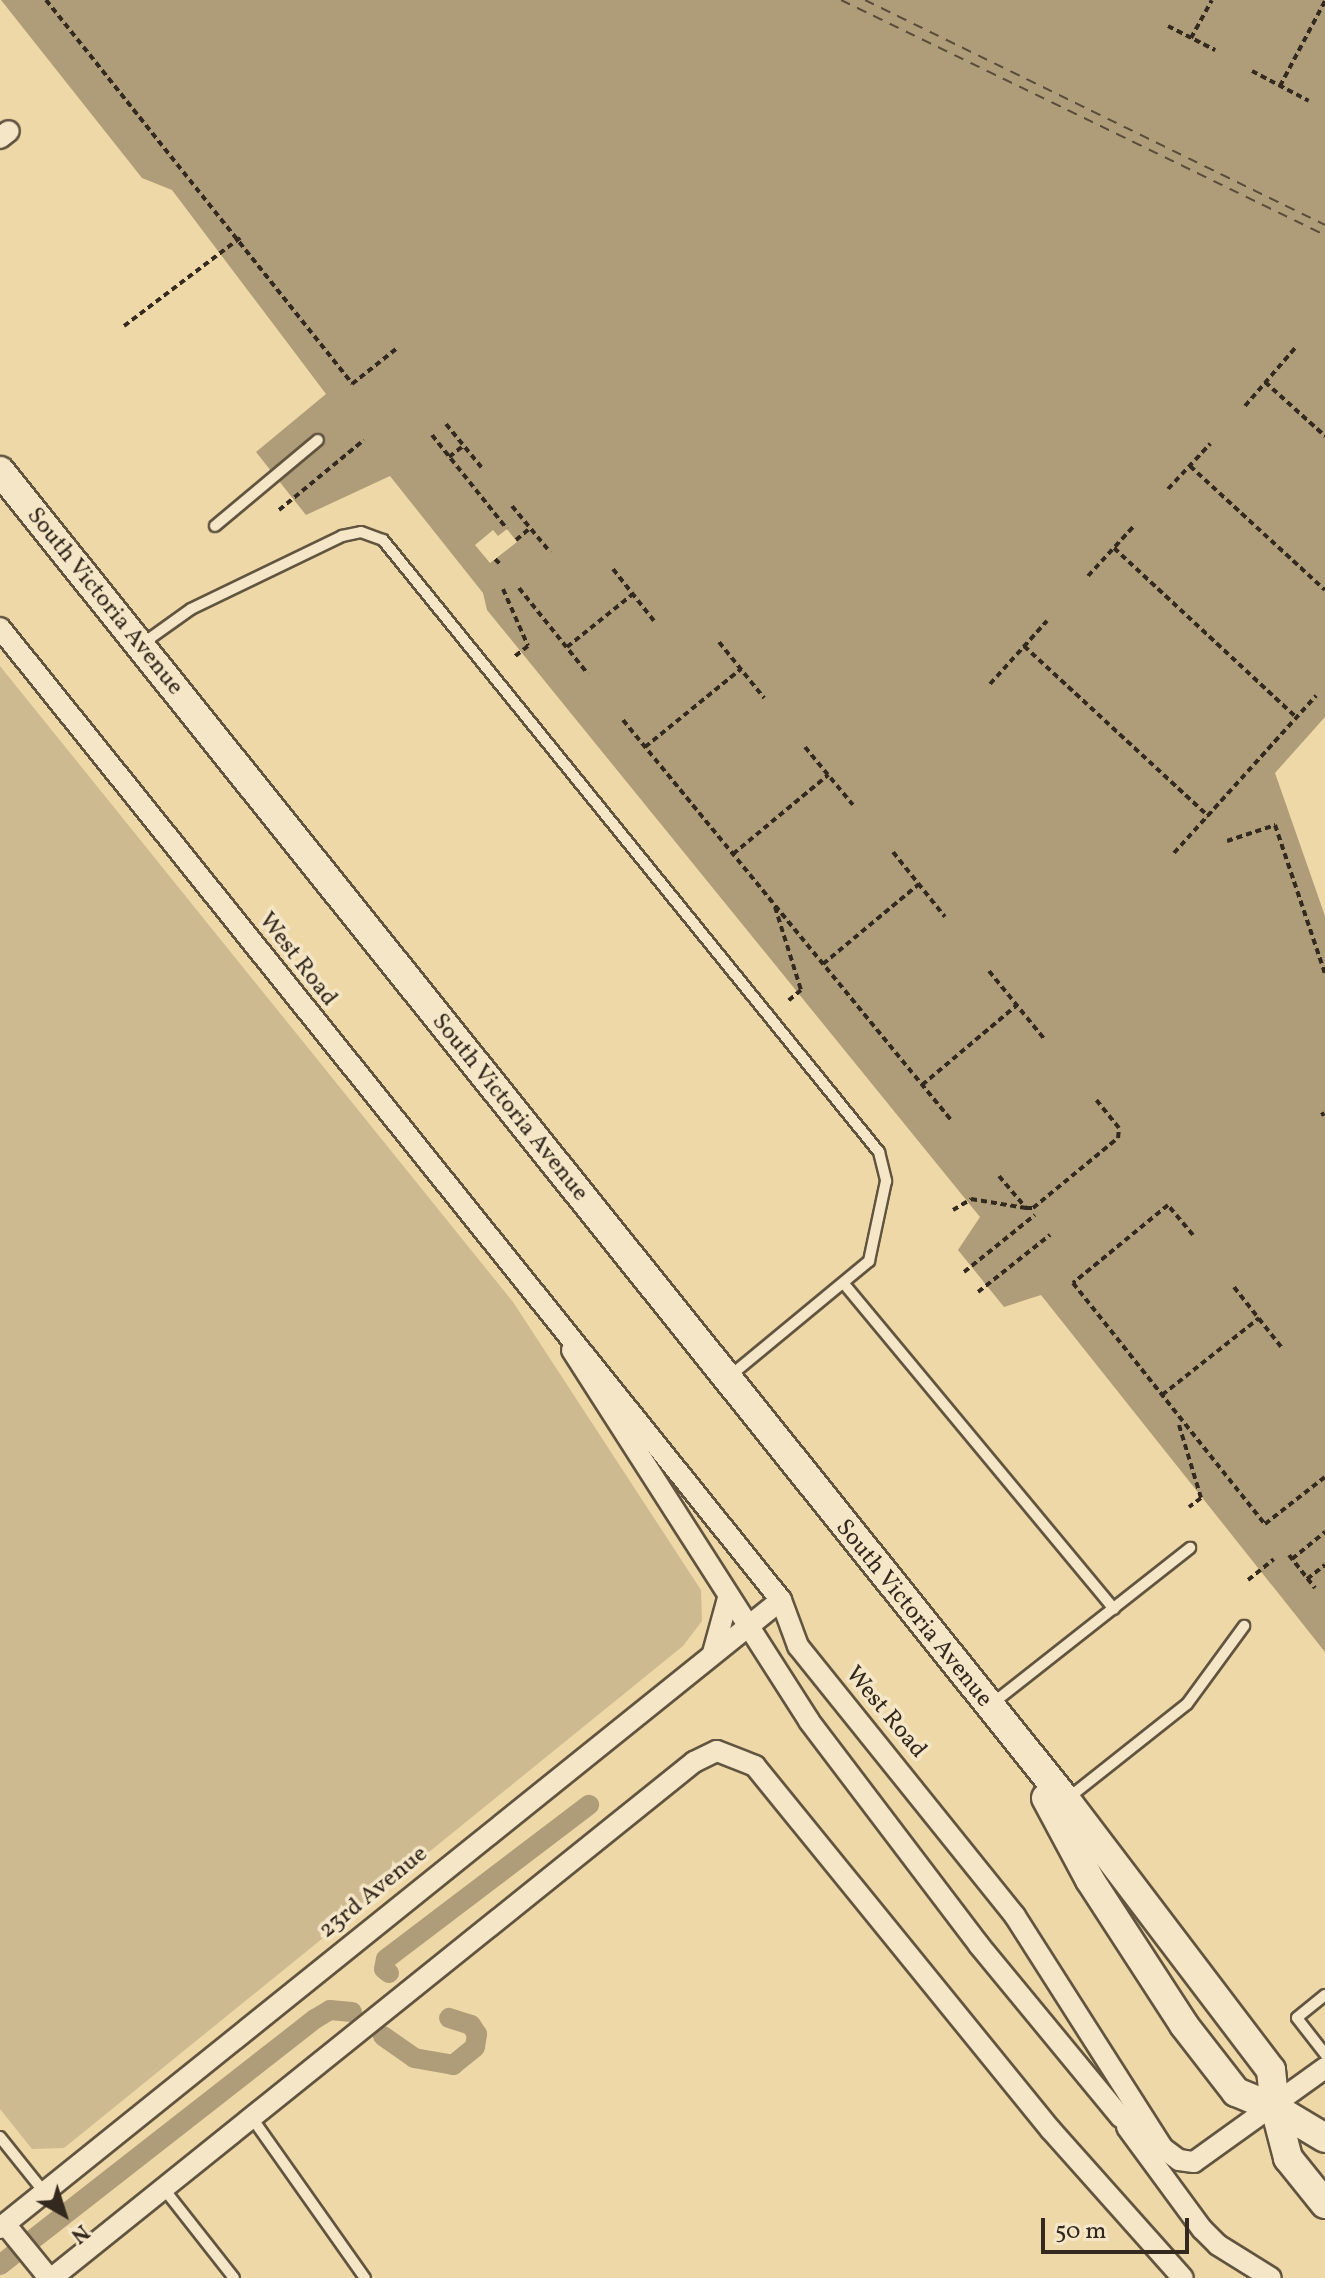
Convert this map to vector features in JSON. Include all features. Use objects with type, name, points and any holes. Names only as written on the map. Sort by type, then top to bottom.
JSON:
[{"type":"street","name":"South Victoria Avenue","points":[[0,471],[725,1380],[1066,1800],[1271,2070],[1275,2108],[1288,2158],[1325,2204]]},
{"type":"street","name":"West Road","points":[[0,628],[556,1323],[604,1374],[781,1600],[798,1646],[1015,1916],[1162,2147]]},
{"type":"street","name":"West Road","points":[[556,1323],[745,1626],[809,1721],[970,1933],[1121,2117],[1202,2229],[1271,2278]]},
{"type":"street","points":[[713,1653],[728,1598]]},
{"type":"street","name":"23rd Avenue","points":[[6,2229],[44,2192],[781,1600]]},
{"type":"street","name":"South Victoria Avenue","points":[[1018,1744],[1090,1880],[1184,2025],[1236,2092],[1275,2108],[1325,2138]]},
{"type":"street","points":[[6,2229],[53,2277],[694,1762],[717,1751],[729,1752],[755,1766],[1051,2130],[1183,2278]]},
{"type":"street","points":[[1275,2108],[1325,2068]]},
{"type":"street","name":"West Road","points":[[1121,2117],[1179,2160],[1194,2162],[1275,2108]]},
{"type":"lane","points":[[215,526],[318,440]]},
{"type":"lane","points":[[139,646],[191,609],[342,536],[365,533],[386,543],[879,1152],[886,1181],[873,1252],[845,1285],[725,1380]]},
{"type":"lane","points":[[845,1285],[1114,1609]]},
{"type":"lane","points":[[988,1707],[1190,1548]]},
{"type":"lane","points":[[1066,1800],[1187,1704],[1244,1626]]},
{"type":"lane","points":[[1325,1995],[1297,2018],[1325,2054]]},
{"type":"lane","points":[[252,2118],[365,2278]]},
{"type":"lane","points":[[0,2137],[44,2192]]},
{"type":"lane","points":[[164,2189],[234,2278]]},
{"type":"path","points":[[46,0],[196,190],[240,238],[352,384],[396,349]]},
{"type":"path","points":[[1191,38],[1212,0]]},
{"type":"path","points":[[1280,86],[1325,1]]},
{"type":"path","points":[[1168,26],[1215,50]]},
{"type":"path","points":[[1252,71],[1309,101]]},
{"type":"path","points":[[124,326],[240,238]]},
{"type":"path","points":[[1245,406],[1296,347]]},
{"type":"path","points":[[1265,382],[1325,436]]},
{"type":"path","points":[[446,424],[482,468]]},
{"type":"path","points":[[432,435],[507,529]]},
{"type":"path","points":[[279,510],[364,440]]},
{"type":"path","points":[[1168,489],[1210,444]]},
{"type":"path","points":[[449,457],[463,446]]},
{"type":"path","points":[[1190,466],[1325,590]]},
{"type":"path","points":[[512,506],[550,552]]},
{"type":"path","points":[[1088,576],[1134,526]]},
{"type":"path","points":[[516,540],[530,528]]},
{"type":"path","points":[[1114,548],[1296,717]]},
{"type":"path","points":[[495,559],[500,564]]},
{"type":"path","points":[[613,569],[654,621]]},
{"type":"path","points":[[519,588],[588,674]]},
{"type":"path","points":[[503,589],[528,646],[514,657]]},
{"type":"path","points":[[567,647],[633,594]]},
{"type":"path","points":[[990,684],[1047,621]]},
{"type":"path","points":[[719,642],[764,698]]},
{"type":"path","points":[[1024,646],[1208,816]]},
{"type":"path","points":[[645,747],[741,669]]},
{"type":"path","points":[[1174,853],[1316,696]]},
{"type":"path","points":[[623,720],[951,1120]]},
{"type":"path","points":[[805,747],[853,805]]},
{"type":"path","points":[[733,854],[828,775]]},
{"type":"path","points":[[1227,841],[1275,825],[1325,974]]},
{"type":"path","points":[[893,852],[945,917]]},
{"type":"path","points":[[823,964],[919,884]]},
{"type":"path","points":[[774,905],[801,990],[788,1001]]},
{"type":"path","points":[[989,971],[1045,1040]]},
{"type":"path","points":[[922,1085],[1017,1005]]},
{"type":"path","points":[[953,1210],[966,1199],[1026,1208],[1118,1138],[1119,1128],[1096,1100]]},
{"type":"path","points":[[999,1176],[1026,1208]]},
{"type":"path","points":[[1193,1235],[1168,1205],[1073,1283],[1265,1524],[1325,1477]]},
{"type":"path","points":[[964,1272],[1035,1215]]},
{"type":"path","points":[[978,1292],[1050,1235]]},
{"type":"path","points":[[1234,1287],[1282,1348]]},
{"type":"path","points":[[1162,1395],[1259,1318]]},
{"type":"path","points":[[1179,1425],[1201,1498],[1189,1507]]},
{"type":"path","points":[[1315,1588],[1290,1557],[1325,1532]]},
{"type":"path","points":[[1248,1580],[1274,1559]]},
{"type":"path","points":[[1307,1579],[1325,1565]]},
{"type":"shaded area","points":[[1,0],[1325,0],[1325,717],[1275,773],[1325,916],[1325,1652],[1041,1295],[1004,1307],[958,1250],[980,1217],[487,610],[483,593],[390,476],[306,515],[256,452],[326,394],[172,190],[142,178]]},
{"type":"shaded area","points":[[0,666],[513,1302],[701,1590],[702,1621],[683,1646],[64,2148],[32,2149],[0,2109]]},
{"type":"pier","points":[[507,529],[517,542],[490,563],[475,545],[493,530],[498,536]]},
{"type":"waterway","points":[[389,1973],[384,1969],[386,1959],[589,1805]]},
{"type":"waterway","points":[[0,2265],[315,2019],[330,2010],[352,2012]]},
{"type":"waterway","points":[[383,2036],[414,2058],[453,2065],[475,2047],[477,2034],[471,2025],[449,2018]]},
{"type":"ferry route","points":[[841,0],[1325,235]]},
{"type":"ferry route","points":[[865,0],[1325,225]]}]
